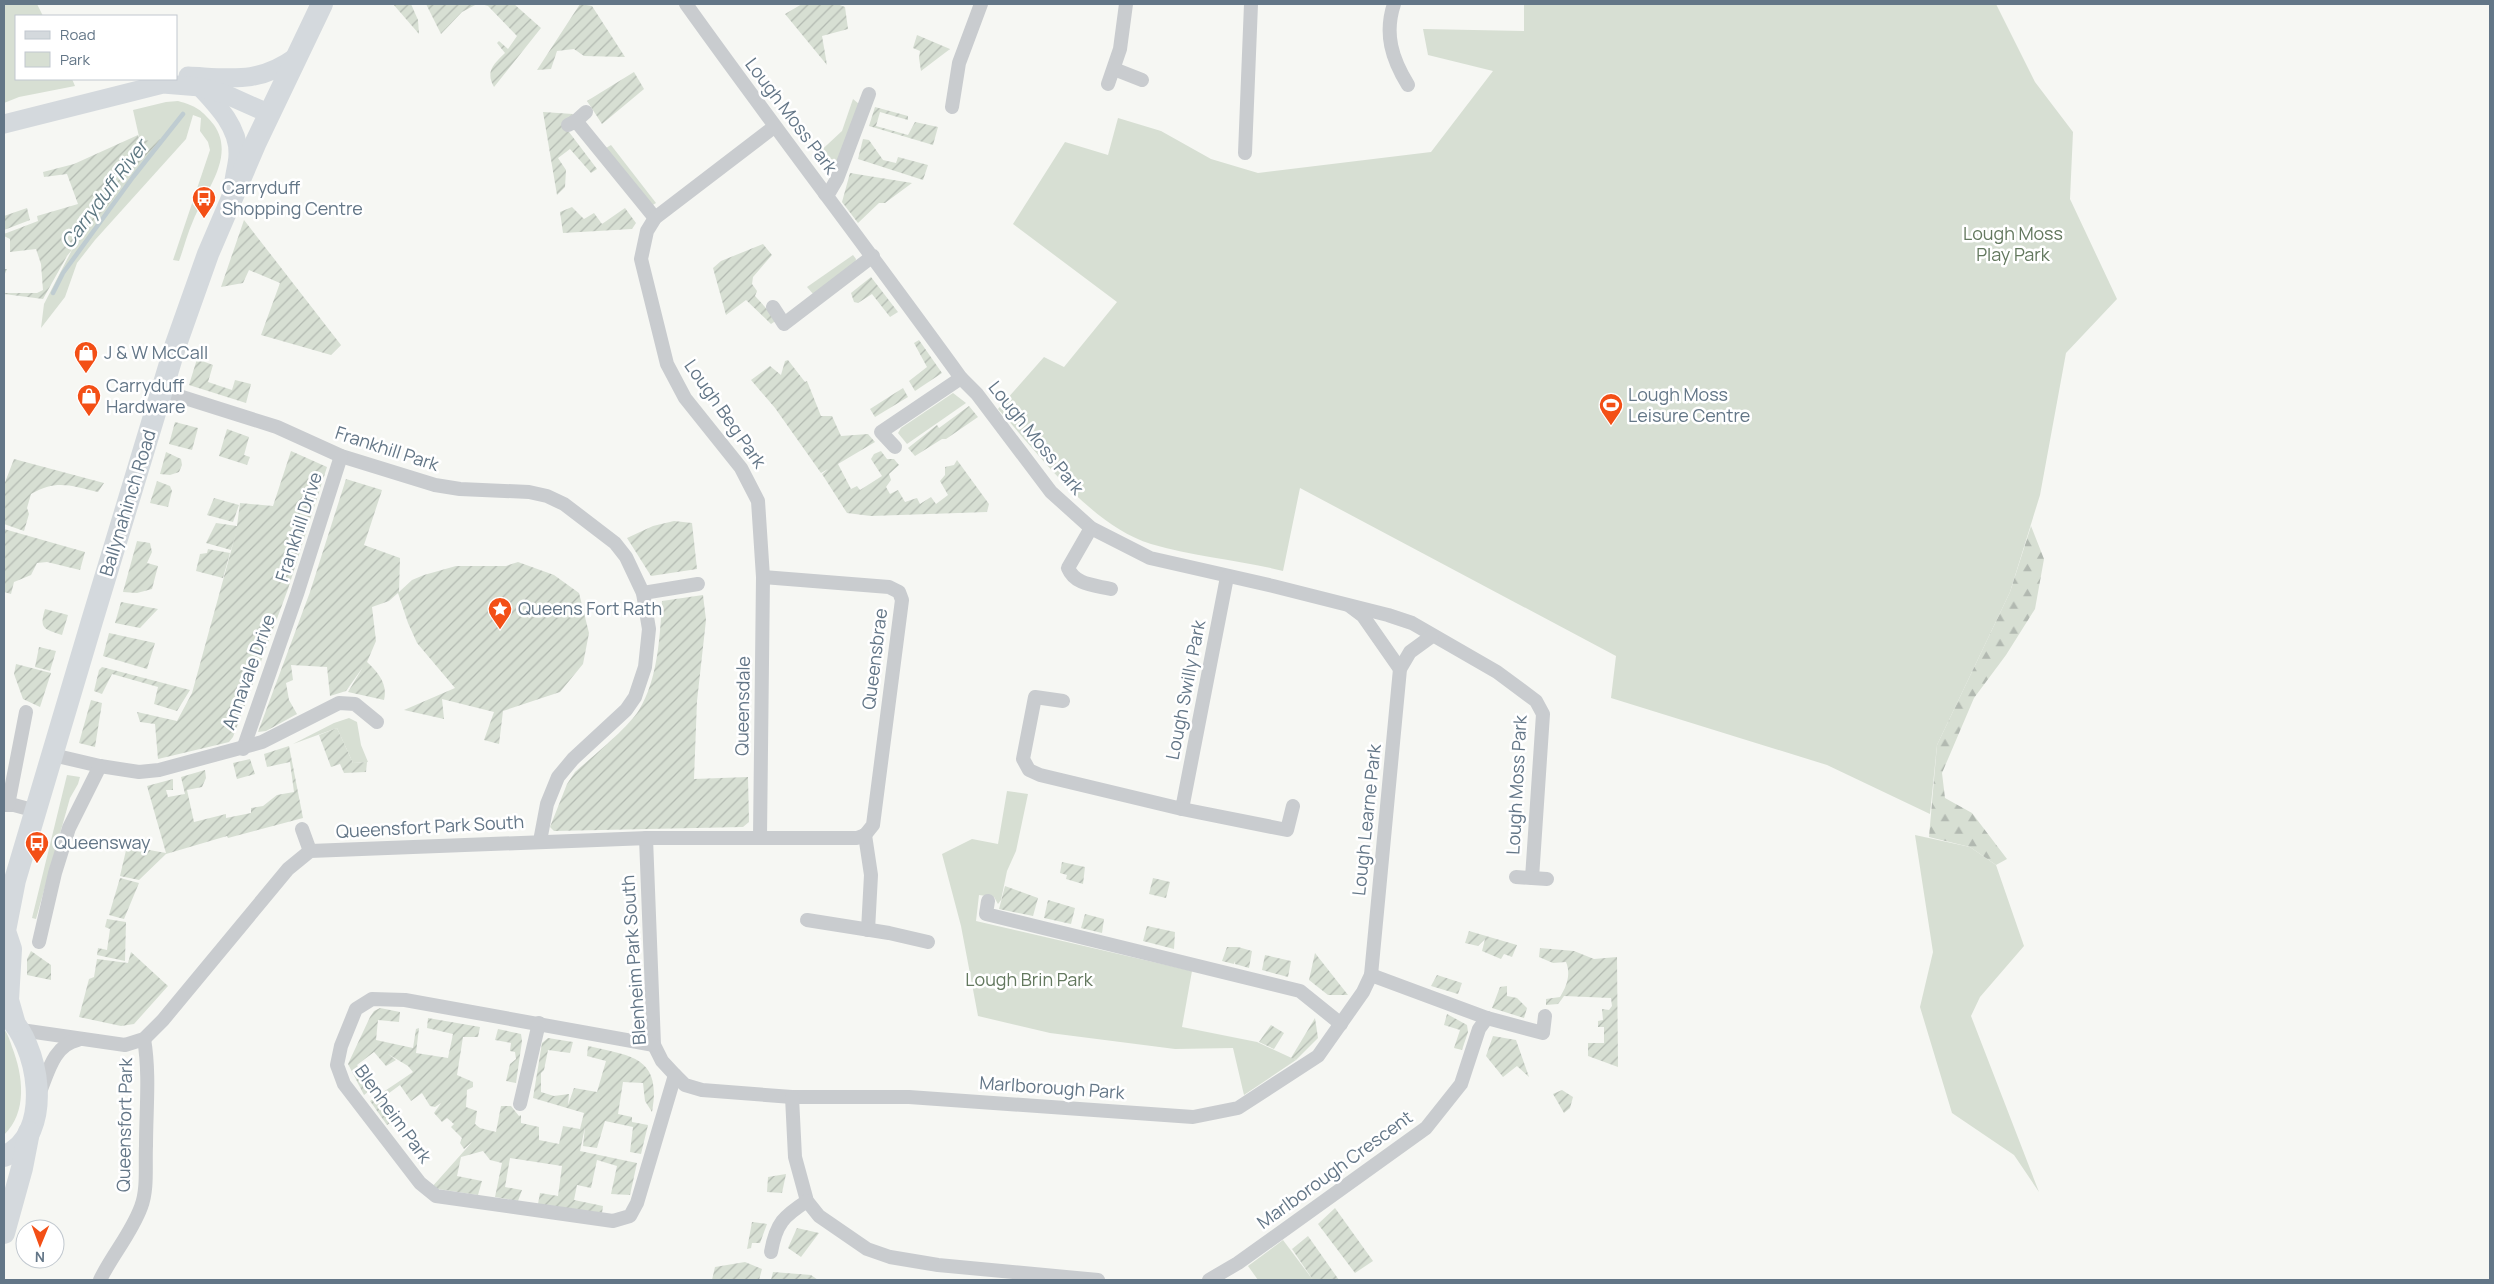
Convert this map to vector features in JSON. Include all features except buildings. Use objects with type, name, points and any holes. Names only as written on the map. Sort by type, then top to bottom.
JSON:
[{"type":"highway","name":"Ballynahinch Road","points":[[4,1232],[22,1168],[37,1098],[34,1063],[13,1021],[8,1000],[11,949],[4,931],[15,880],[175,347],[231,195],[322,4]]},
{"type":"highway","points":[[4,1156],[19,1146],[29,1131]]},
{"type":"main road","points":[[178,79],[187,76],[246,78],[262,76],[274,72],[296,57]]},
{"type":"main road","points":[[4,124],[175,80]]},
{"type":"main road","points":[[163,84],[200,87],[225,94],[270,114]]},
{"type":"main road","points":[[200,87],[216,104],[235,135],[238,153],[231,195]]},
{"type":"street","name":"Lough Moss Park","points":[[686,4],[774,126],[873,256],[960,378],[977,394],[1051,492],[1091,528],[1150,558],[1404,620],[1496,672],[1536,701],[1543,714],[1532,878]]},
{"type":"street","points":[[952,107],[959,62],[981,4]]},
{"type":"street","points":[[1108,84],[1120,49],[1126,4]]},
{"type":"street","points":[[1245,153],[1251,4]]},
{"type":"street","points":[[1394,4],[1389,22],[1390,44],[1396,65],[1408,85]]},
{"type":"street","points":[[1114,69],[1142,80]]},
{"type":"street","points":[[825,194],[830,191],[838,179],[870,94]]},
{"type":"street","points":[[577,119],[656,218]]},
{"type":"street","name":"Lough Beg Park","points":[[763,576],[758,501],[741,468],[686,398],[667,364],[641,259],[647,231],[656,218],[774,126]]},
{"type":"street","points":[[773,308],[784,324],[873,256]]},
{"type":"street","points":[[895,447],[881,432],[960,378]]},
{"type":"street","name":"Frankhill Park","points":[[163,391],[277,426],[340,456],[435,486],[528,492],[547,496],[564,504],[599,530],[626,557],[643,593],[648,614],[649,642],[645,666],[635,697],[626,710],[573,759],[558,777],[547,804],[540,841]]},
{"type":"street","name":"Frankhill Drive","points":[[292,608],[340,456]]},
{"type":"street","points":[[1091,528],[1068,568],[1071,577],[1079,582],[1111,589]]},
{"type":"street","name":"Queensbrae","points":[[763,576],[889,588],[899,592],[902,600],[873,825],[865,836]]},
{"type":"street","name":"Queensdale","points":[[760,836],[763,576]]},
{"type":"street","name":"Lough Swilly Park","points":[[1182,809],[1227,577]]},
{"type":"street","points":[[643,593],[698,584]]},
{"type":"street","points":[[1350,606],[1363,616],[1400,669]]},
{"type":"street","name":"Annavale Drive","points":[[243,749],[292,608]]},
{"type":"street","name":"Lough Learne Park","points":[[1371,974],[1400,669],[1410,652],[1432,636]]},
{"type":"street","points":[[1063,701],[1035,697],[1022,759],[1029,770],[1040,775],[1182,809],[1287,830],[1293,806]]},
{"type":"street","points":[[53,755],[100,766],[139,772],[159,770],[243,749],[262,742],[339,703],[355,704],[377,722]]},
{"type":"street","points":[[26,712],[6,805],[36,811]]},
{"type":"street","points":[[39,942],[69,828],[100,766]]},
{"type":"street","points":[[13,1021],[81,1039],[125,1045],[144,1039],[288,869],[310,851],[302,829]]},
{"type":"street","name":"Queensfort Park South","points":[[310,851],[646,838],[760,836],[857,838],[865,836]]},
{"type":"street","points":[[865,836],[871,876],[868,930]]},
{"type":"street","name":"Blenheim Park South","points":[[646,838],[654,1044],[662,1061],[674,1075]]},
{"type":"street","points":[[1516,877],[1547,879]]},
{"type":"street","points":[[988,901],[986,914],[1300,991],[1341,1024]]},
{"type":"street","points":[[807,920],[928,942]]},
{"type":"street","points":[[1371,974],[1487,1018],[1543,1034],[1544,1016]]},
{"type":"street","name":"Marlborough Park","points":[[674,1075],[685,1085],[702,1090],[792,1097],[909,1097],[1193,1117],[1238,1108],[1318,1056],[1363,992],[1371,974]]},
{"type":"street","name":"Blenheim Park","points":[[654,1044],[405,1000],[372,999],[356,1009],[341,1046],[337,1065],[349,1090],[420,1184],[436,1196],[613,1221],[630,1216],[637,1203],[674,1075]]},
{"type":"street","name":"Marlborough Crescent","points":[[1209,1280],[1238,1264],[1426,1128],[1461,1084],[1479,1029],[1487,1018]]},
{"type":"street","points":[[520,1104],[539,1023]]},
{"type":"street","points":[[37,1098],[56,1054],[70,1042],[81,1039]]},
{"type":"street","name":"Queensfort Park","points":[[100,1280],[108,1263],[132,1230],[142,1204],[145,1178],[147,1061],[144,1039]]},
{"type":"street","points":[[792,1097],[794,1157],[808,1201],[819,1216],[867,1249],[890,1257],[938,1265],[1098,1280]]},
{"type":"street","points":[[771,1252],[774,1236],[786,1215],[808,1201]]},
{"type":"green space","points":[[4,4],[37,4],[42,15],[15,15],[15,80],[72,80],[75,86],[19,97],[4,103]]},
{"type":"green space","points":[[393,4],[411,4],[418,20],[419,34]]},
{"type":"green space","points":[[426,4],[477,4],[462,12],[441,34]]},
{"type":"green space","points":[[481,4],[514,4],[541,28],[494,87],[490,76],[492,68],[505,53],[497,43],[499,41],[508,49],[517,36],[488,6]]},
{"type":"green space","points":[[580,4],[592,6],[625,57],[584,56],[574,49],[557,51],[551,69],[537,70]]},
{"type":"green space","points":[[802,4],[837,4],[845,7],[848,29],[822,36],[827,65],[785,14]]},
{"type":"green space","name":"Lough Moss Leisure Centre","points":[[1524,4],[1996,4],[2035,82],[2073,132],[2070,199],[2117,299],[2066,353],[2040,495],[2010,592],[1937,745],[1930,814],[1827,765],[1611,698],[1616,656],[1300,488],[1283,571],[1167,548],[1129,535],[1107,521],[1067,487],[998,409],[1044,357],[1064,367],[1117,302],[1013,224],[1065,142],[1108,155],[1118,118],[1161,131],[1211,159],[1258,173],[1431,152],[1493,71],[1428,55],[1423,29],[1524,31]]},
{"type":"green space","points":[[917,35],[950,49],[921,71],[920,51],[913,48]]},
{"type":"green space","points":[[634,72],[644,89],[602,124],[587,101]]},
{"type":"green space","points":[[853,99],[859,104],[835,168],[827,173],[813,158],[842,131]]},
{"type":"green space","points":[[178,101],[198,109],[210,120],[220,137],[222,149],[216,174],[191,226],[179,261],[173,260],[210,150],[208,142],[200,131],[201,118],[193,115],[186,139],[95,240],[77,263],[65,297],[41,328],[44,304],[75,244],[157,140],[140,141],[133,110]]},
{"type":"green space","points":[[875,107],[908,116],[908,120],[880,112],[876,126],[908,135],[915,122],[938,127],[933,145],[869,126]]},
{"type":"green space","points":[[543,112],[573,114],[563,124],[597,169],[591,173],[570,149],[558,158],[566,170],[565,187],[557,195]]},
{"type":"green space","points":[[138,135],[140,141],[161,139],[67,256],[43,299],[4,294],[4,276],[5,293],[37,293],[43,290],[41,264],[36,249],[10,252],[10,239],[4,236],[4,234],[38,221],[37,216],[78,204],[67,174],[44,177],[43,172],[74,164]]},
{"type":"green space","points":[[863,139],[869,140],[883,160],[896,163],[898,157],[928,165],[923,180],[858,159]]},
{"type":"green space","points":[[611,145],[656,203],[651,206],[606,148]]},
{"type":"green space","points":[[850,173],[912,183],[885,203],[879,203],[858,223],[842,202]]},
{"type":"green space","points":[[572,207],[584,219],[594,213],[602,224],[625,208],[636,223],[632,229],[563,233],[560,212]]},
{"type":"green space","points":[[27,208],[30,220],[4,230],[4,216]]},
{"type":"green space","points":[[244,220],[341,345],[331,355],[261,335],[280,283],[249,270],[243,283],[221,287]]},
{"type":"green space","points":[[763,244],[772,255],[753,277],[752,284],[757,291],[755,296],[777,320],[771,324],[746,300],[726,315],[713,268],[721,261]]},
{"type":"green space","points":[[853,255],[856,259],[855,264],[814,295],[807,287]]},
{"type":"green space","points":[[871,277],[898,312],[890,317],[872,294],[858,303],[854,302],[851,293]]},
{"type":"green space","points":[[919,340],[942,373],[915,391],[909,381],[927,367],[914,343]]},
{"type":"green space","points":[[197,359],[213,365],[208,382],[232,390],[235,380],[251,384],[246,403],[189,385]]},
{"type":"green space","points":[[788,360],[805,382],[807,381],[821,416],[832,416],[841,436],[868,434],[875,442],[838,464],[851,489],[857,486],[860,490],[882,476],[871,459],[874,454],[881,451],[887,459],[894,459],[899,465],[889,474],[891,480],[886,487],[890,494],[898,490],[905,502],[917,498],[920,504],[931,497],[936,504],[948,495],[940,481],[945,475],[945,467],[954,465],[957,460],[989,504],[987,512],[871,516],[847,513],[822,474],[828,469],[821,473],[775,408],[751,380],[770,366],[781,375],[785,361]]},
{"type":"green space","points":[[903,388],[908,397],[875,417],[870,409]]},
{"type":"green space","points":[[953,393],[966,403],[907,444],[898,433],[901,428]]},
{"type":"green space","points":[[969,406],[978,417],[946,439],[942,439],[915,456],[908,448],[937,425],[939,428]]},
{"type":"green space","points":[[175,422],[198,428],[192,450],[169,444]]},
{"type":"green space","points":[[227,429],[249,437],[244,455],[250,457],[247,465],[219,456]]},
{"type":"green space","points":[[291,451],[327,467],[288,589],[233,737],[229,742],[158,759],[155,724],[140,722],[137,712],[177,721],[192,693],[236,533],[231,550],[206,543],[216,523],[237,526],[240,503],[273,506]]},
{"type":"green space","points":[[166,452],[181,459],[182,465],[179,472],[170,475],[160,474]]},
{"type":"green space","points":[[14,459],[104,483],[98,492],[72,486],[57,485],[40,489],[31,494],[27,508],[29,514],[24,531],[4,524],[4,485]]},
{"type":"green space","points":[[346,479],[382,490],[364,545],[400,558],[399,592],[412,580],[456,566],[506,566],[518,562],[554,575],[579,593],[589,633],[583,664],[560,692],[503,711],[499,744],[484,740],[494,712],[442,699],[444,719],[404,710],[455,688],[417,643],[398,593],[389,601],[372,607],[376,641],[367,662],[381,679],[385,689],[384,700],[348,692],[363,667],[346,691],[330,696],[327,667],[291,665],[293,680],[286,683],[289,700],[297,714],[266,731],[258,732],[310,592]]},
{"type":"green space","points":[[157,481],[170,486],[172,491],[168,507],[150,503]]},
{"type":"green space","points":[[214,498],[239,505],[233,522],[207,515]]},
{"type":"green space","points":[[674,521],[692,523],[697,569],[651,576],[627,538],[653,526]]},
{"type":"green space","points":[[2031,526],[2044,559],[2035,609],[2006,655],[1974,698],[1942,773],[1945,798],[1972,813],[2007,859],[1996,865],[1970,847],[1929,837],[1937,745],[2010,592]]},
{"type":"green space","points":[[4,529],[85,552],[80,570],[47,562],[37,563],[31,575],[14,582],[11,594],[4,592]]},
{"type":"green space","points":[[137,541],[150,543],[152,552],[147,563],[158,566],[152,589],[137,593],[123,592]]},
{"type":"green space","points":[[208,549],[230,553],[223,578],[196,571],[200,554],[207,553]]},
{"type":"green space","points":[[703,595],[706,620],[697,701],[694,779],[748,777],[749,822],[743,827],[554,831],[550,827],[567,784],[575,772],[627,725],[639,710],[645,698],[657,657],[662,601]]},
{"type":"green space","points":[[121,602],[158,609],[140,628],[115,623]]},
{"type":"green space","points":[[45,609],[68,615],[62,635],[44,627]]},
{"type":"green space","points":[[109,633],[155,643],[147,669],[103,656]]},
{"type":"green space","points":[[39,647],[56,651],[50,671],[35,667]]},
{"type":"green space","points":[[16,664],[51,673],[40,707],[23,699],[14,674]]},
{"type":"green space","points":[[102,667],[190,690],[177,711],[154,704],[158,687],[112,674],[102,694],[94,691],[99,670]]},
{"type":"green space","points":[[91,700],[102,703],[95,747],[79,743]]},
{"type":"green space","points":[[349,718],[357,722],[361,745],[368,762],[353,763],[337,728],[293,744],[334,723]]},
{"type":"green space","points":[[337,728],[353,763],[367,762],[366,772],[344,773],[340,764],[331,767],[319,735]]},
{"type":"green space","points":[[289,746],[303,818],[228,838],[227,836],[166,854],[139,880],[120,876],[127,846],[166,853],[147,786],[173,779],[173,790],[166,790],[168,797],[185,794],[181,777],[205,770],[206,778],[202,787],[187,790],[194,822],[226,814],[226,818],[251,813],[251,808],[263,806],[277,795],[294,792],[290,762],[267,767],[264,754]]},
{"type":"green space","points":[[250,759],[255,774],[237,779],[233,763]]},
{"type":"green space","points":[[67,775],[80,777],[70,798],[36,919],[32,918]]},
{"type":"green space","name":"Lough Brin Park","points":[[1007,791],[1028,794],[1016,851],[1007,871],[1001,900],[998,904],[994,897],[979,895],[976,921],[1192,971],[1182,1027],[1257,1042],[1296,1060],[1244,1095],[1233,1048],[1175,1049],[1050,1033],[978,1016],[961,926],[942,854],[972,839],[998,844]]},
{"type":"green space","points":[[1915,835],[1970,847],[1996,865],[2024,946],[1980,997],[1971,1016],[2039,1192],[2014,1155],[1952,1113],[1920,1007],[1933,952]]},
{"type":"green space","points":[[1062,862],[1085,867],[1083,884],[1066,879],[1067,875],[1060,873]]},
{"type":"green space","points":[[120,878],[139,883],[124,919],[109,915]]},
{"type":"green space","points":[[1153,878],[1170,882],[1166,898],[1149,894]]},
{"type":"green space","points":[[1005,886],[1038,898],[1033,916],[999,909]]},
{"type":"green space","points":[[1048,900],[1075,908],[1071,924],[1044,918]]},
{"type":"green space","points":[[1085,914],[1104,919],[1102,933],[1081,928]]},
{"type":"green space","points":[[107,919],[126,922],[125,961],[97,955],[98,948],[107,950],[110,929],[105,927]]},
{"type":"green space","points":[[1147,926],[1175,932],[1174,949],[1143,941]]},
{"type":"green space","points":[[1469,931],[1517,945],[1512,957],[1504,954],[1501,959],[1482,951],[1485,939],[1478,946],[1465,943]]},
{"type":"green space","points":[[1227,947],[1238,947],[1252,951],[1249,968],[1235,964],[1235,961],[1234,964],[1222,961]]},
{"type":"green space","points":[[1540,948],[1574,951],[1594,959],[1617,957],[1618,1067],[1588,1056],[1588,1043],[1604,1043],[1604,1027],[1598,1027],[1598,1021],[1603,1020],[1602,1009],[1609,1010],[1612,1006],[1611,998],[1564,996],[1558,1004],[1546,1005],[1546,999],[1560,997],[1565,989],[1568,971],[1566,962],[1553,963],[1539,957]]},
{"type":"green space","points":[[31,951],[51,965],[51,980],[27,975],[27,959]]},
{"type":"green space","points":[[131,952],[168,986],[134,1024],[121,1026],[79,1017],[89,979],[94,977],[97,959],[128,963]]},
{"type":"green space","points":[[1315,953],[1348,995],[1328,995],[1309,980]]},
{"type":"green space","points":[[1265,955],[1291,961],[1288,977],[1262,970]]},
{"type":"green space","points":[[1437,975],[1462,983],[1458,994],[1431,986]]},
{"type":"green space","points":[[1507,986],[1507,996],[1517,998],[1527,1008],[1524,1018],[1492,1008],[1500,987]]},
{"type":"green space","points":[[380,1008],[400,1012],[399,1022],[378,1020],[376,1040],[413,1048],[416,1029],[419,1028],[416,1053],[448,1058],[453,1034],[427,1028],[428,1018],[480,1027],[478,1037],[463,1037],[457,1075],[473,1082],[473,1087],[467,1090],[466,1107],[477,1111],[475,1124],[480,1128],[496,1132],[501,1106],[511,1106],[519,1116],[521,1115],[521,1123],[539,1127],[539,1140],[559,1144],[563,1126],[580,1129],[584,1113],[533,1098],[542,1043],[548,1038],[573,1042],[570,1053],[548,1050],[544,1070],[541,1073],[541,1092],[554,1096],[569,1094],[568,1105],[574,1088],[597,1092],[606,1061],[587,1056],[588,1046],[618,1053],[640,1062],[648,1070],[652,1080],[654,1094],[652,1112],[645,1101],[643,1083],[623,1082],[618,1114],[632,1117],[632,1122],[648,1125],[641,1154],[630,1152],[633,1127],[605,1121],[597,1148],[583,1146],[585,1127],[580,1151],[637,1163],[630,1195],[611,1194],[617,1166],[597,1160],[591,1188],[577,1185],[574,1200],[603,1206],[602,1213],[538,1204],[540,1193],[558,1196],[562,1166],[510,1158],[505,1187],[522,1190],[518,1201],[495,1197],[502,1163],[490,1160],[483,1151],[461,1157],[457,1176],[482,1181],[478,1195],[431,1188],[473,1141],[464,1149],[460,1143],[462,1138],[451,1127],[454,1124],[447,1118],[442,1122],[434,1113],[441,1103],[435,1107],[430,1106],[422,1093],[411,1101],[400,1085],[381,1099],[395,1120],[387,1125],[370,1101],[413,1072],[408,1066],[388,1054],[396,1060],[386,1066],[374,1052],[357,1065],[373,1088],[364,1095],[348,1064],[370,1017],[374,1011]]},
{"type":"green space","points":[[1447,1014],[1467,1025],[1468,1032],[1462,1050],[1454,1048],[1460,1030],[1444,1025]]},
{"type":"green space","points":[[1315,1018],[1318,1038],[1296,1060],[1291,1058]]},
{"type":"green space","points":[[1271,1025],[1284,1033],[1274,1049],[1259,1042]]},
{"type":"green space","points":[[4,1029],[9,1038],[19,1069],[21,1093],[17,1115],[12,1126],[4,1135]]},
{"type":"green space","points":[[498,1029],[521,1034],[522,1041],[516,1083],[506,1081],[510,1064],[516,1059],[515,1052],[510,1051],[511,1043],[495,1040]]},
{"type":"green space","points":[[1493,1036],[1516,1040],[1529,1077],[1517,1066],[1503,1077],[1486,1056]]},
{"type":"green space","points":[[1562,1090],[1573,1097],[1570,1108],[1564,1113],[1553,1094]]},
{"type":"green space","points":[[786,1174],[782,1193],[767,1192],[768,1177]]},
{"type":"green space","points":[[1335,1208],[1373,1261],[1355,1273],[1318,1224]]},
{"type":"green space","points":[[752,1222],[767,1224],[760,1243],[752,1243],[751,1248],[747,1249]]},
{"type":"green space","points":[[797,1228],[819,1233],[801,1257],[788,1248]]},
{"type":"green space","points":[[1308,1236],[1339,1280],[1313,1280],[1292,1249]]},
{"type":"green space","points":[[1283,1240],[1313,1280],[1258,1280],[1248,1266]]},
{"type":"green space","points":[[745,1262],[762,1269],[759,1280],[712,1280],[715,1267]]},
{"type":"green space","points":[[773,1272],[811,1275],[818,1280],[771,1280]]},
{"type":"waterway","name":"Carryduff River","points":[[53,293],[63,273],[133,177],[183,114]]},
{"type":"place","name":"Carryduff Shopping Centre","points":[[204,219]]},
{"type":"place","name":"J & W McCall","points":[[86,374]]},
{"type":"place","name":"Carryduff Hardware","points":[[89,417]]},
{"type":"place","name":"Lough Moss Leisure Centre","points":[[1611,426]]},
{"type":"place","name":"Queens Fort Rath","points":[[500,630]]},
{"type":"place","name":"Queensway","points":[[37,864]]},
{"type":"park label","name":"Lough Moss Play Park","points":[[2013,244]]}]
